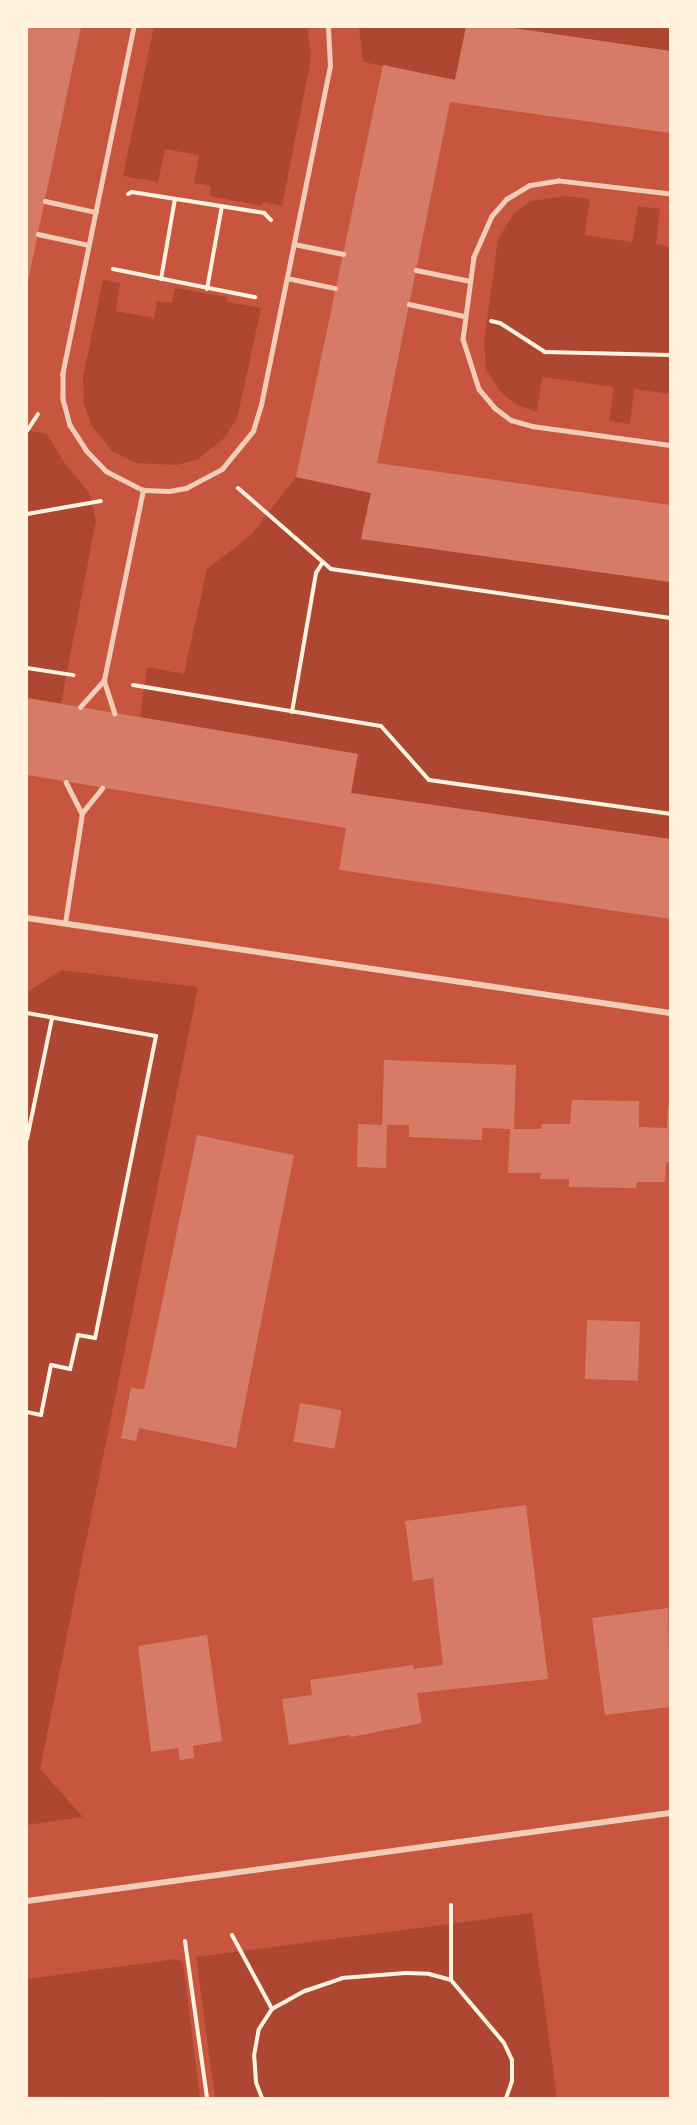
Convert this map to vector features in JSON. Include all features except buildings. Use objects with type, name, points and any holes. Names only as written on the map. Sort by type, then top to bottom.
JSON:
[{"type":"street","points":[[27,918],[670,1013]]},
{"type":"street","points":[[27,1901],[670,1813]]},
{"type":"lane","points":[[134,27],[63,374],[63,399],[70,425],[86,450],[106,471],[143,490],[170,491],[186,488],[222,469],[253,431],[261,405],[330,67],[328,27]]},
{"type":"lane","points":[[670,194],[560,181],[529,186],[507,199],[492,216],[474,257],[464,316],[463,339],[479,390],[495,408],[512,420],[532,426],[670,445]]},
{"type":"lane","points":[[45,201],[96,212]]},
{"type":"lane","points":[[38,234],[89,245]]},
{"type":"lane","points":[[294,244],[343,254]]},
{"type":"lane","points":[[416,270],[470,281]]},
{"type":"lane","points":[[287,278],[335,288]]},
{"type":"lane","points":[[409,304],[464,316]]},
{"type":"lane","points":[[80,707],[104,680],[143,490]]},
{"type":"lane","points":[[104,680],[116,713]]},
{"type":"lane","points":[[66,782],[82,813]]},
{"type":"lane","points":[[65,923],[82,813],[102,788]]},
{"type":"path","points":[[96,212],[132,192],[222,206],[264,213],[294,244]]},
{"type":"path","points":[[161,279],[175,199]]},
{"type":"path","points":[[207,289],[222,206]]},
{"type":"path","points":[[89,245],[111,268],[254,298],[287,278]]},
{"type":"path","points":[[500,323],[545,352],[670,355]]},
{"type":"path","points":[[222,469],[238,488],[331,569],[670,618]]},
{"type":"path","points":[[27,514],[92,503],[143,490]]},
{"type":"path","points":[[292,712],[316,573],[323,562]]},
{"type":"path","points":[[27,668],[381,726],[429,780],[670,814]]},
{"type":"path","points":[[27,1013],[156,1036],[95,1338],[78,1335],[70,1369],[51,1365],[40,1415],[27,1412]]},
{"type":"path","points":[[27,1139],[52,1018]]},
{"type":"path","points":[[451,1905],[451,1980]]},
{"type":"path","points":[[232,1935],[272,2009]]},
{"type":"path","points":[[185,1941],[207,2098]]},
{"type":"path","points":[[262,2098],[256,2082],[254,2056],[259,2030],[272,2009],[305,1990],[342,1978],[406,1973],[429,1974],[451,1980],[504,2043],[512,2060],[512,2081],[506,2098]]},
{"type":"shaded area","points":[[154,27],[307,27],[311,55],[282,206],[263,202],[262,206],[210,196],[211,186],[194,183],[199,155],[165,149],[158,182],[123,176]]},
{"type":"shaded area","points":[[359,27],[466,27],[455,80],[363,62]]},
{"type":"shaded area","points":[[505,27],[670,27],[670,51]]},
{"type":"shaded area","points":[[566,196],[590,199],[585,235],[632,242],[638,206],[660,209],[656,244],[670,247],[670,394],[634,389],[630,424],[609,421],[614,387],[542,377],[537,412],[520,406],[503,395],[486,370],[484,343],[498,239],[514,213],[531,201]]},
{"type":"shaded area","points":[[103,280],[120,283],[116,311],[154,318],[157,301],[172,303],[175,288],[228,297],[227,302],[261,308],[237,419],[224,438],[198,459],[177,465],[136,463],[112,451],[92,426],[84,404],[83,377]]},
{"type":"shaded area","points":[[27,430],[47,434],[66,465],[89,492],[96,520],[61,704],[27,698]]},
{"type":"shaded area","points":[[296,477],[371,493],[361,538],[670,582],[670,839],[351,793],[358,754],[140,717],[147,667],[184,674],[207,569],[251,535]]},
{"type":"shaded area","points":[[62,970],[198,987],[40,1769],[83,1817],[27,1825],[27,992]]},
{"type":"shaded area","points":[[532,1913],[557,2098],[215,2098],[196,1957]]},
{"type":"shaded area","points":[[176,1959],[183,1962],[200,2098],[27,2096],[27,1979]]}]
